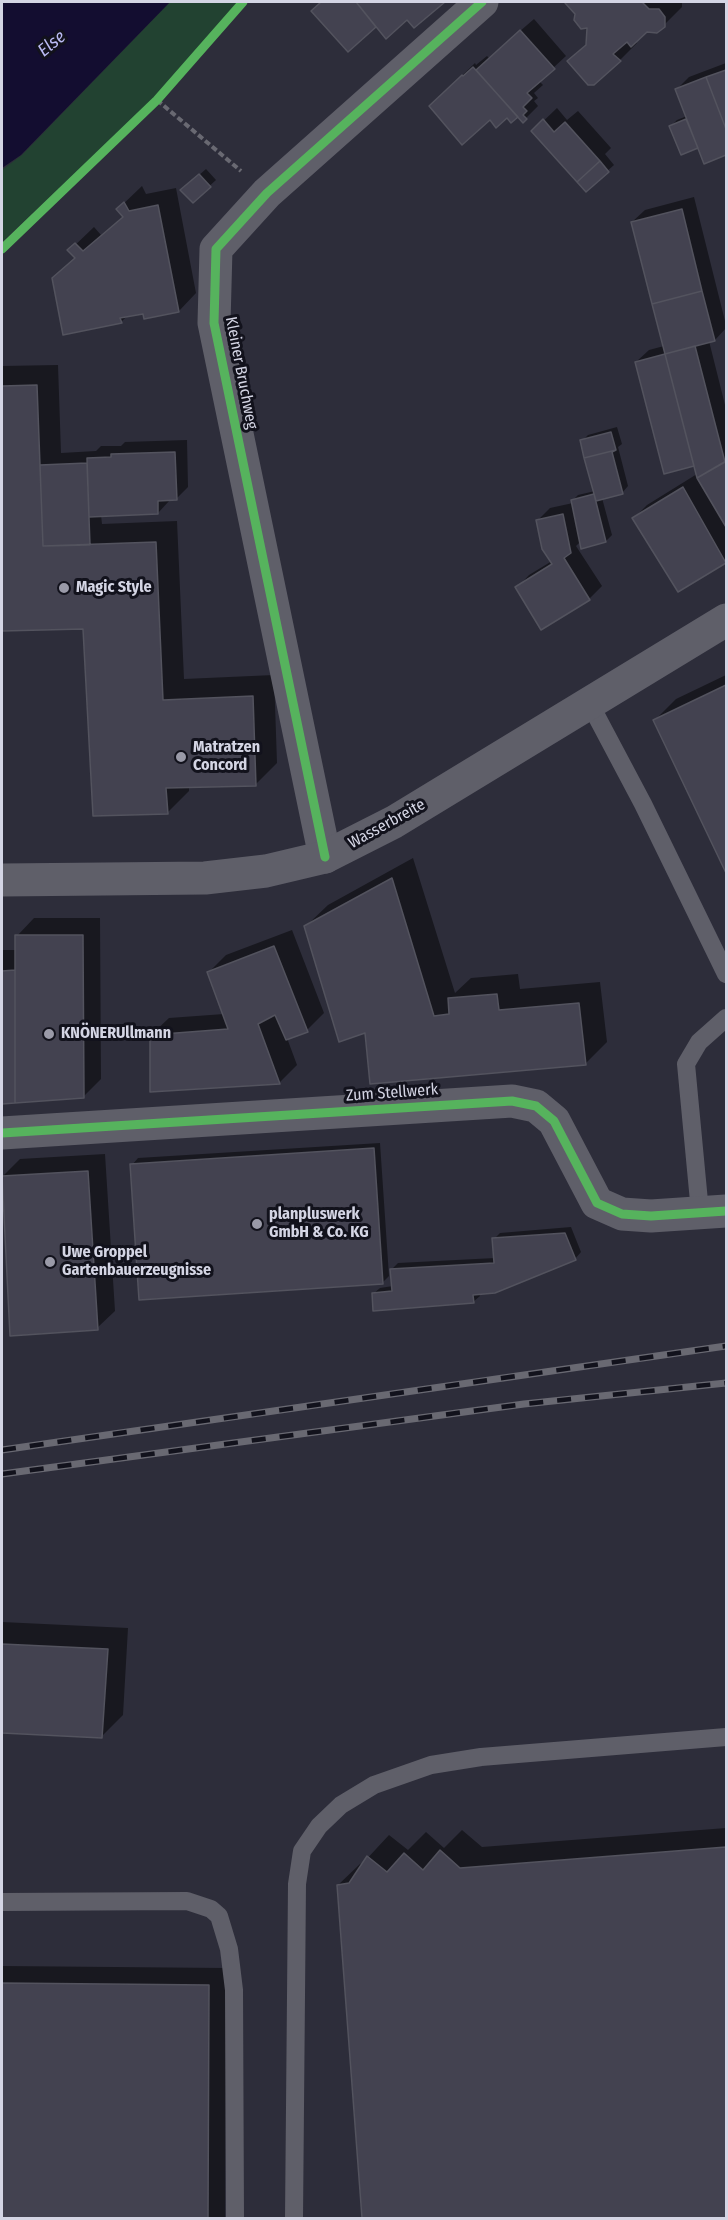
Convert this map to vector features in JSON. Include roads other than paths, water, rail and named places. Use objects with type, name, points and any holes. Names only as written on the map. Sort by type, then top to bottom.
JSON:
[{"type":"street","name":"Kleiner Bruchweg","points":[[325,857],[213,323],[216,249],[267,193],[482,2]]},
{"type":"street","name":"Wasserbreite","points":[[2,880],[205,878],[266,871],[325,857],[394,822],[726,620]]},
{"type":"street","name":"Zum Stellwerk","points":[[2,1133],[512,1101],[536,1106],[554,1121],[597,1203],[621,1214],[651,1216],[713,1212]]},
{"type":"lane","points":[[590,704],[643,804],[726,974]]},
{"type":"lane","points":[[713,1212],[686,1064],[699,1042],[726,1018]]},
{"type":"lane","points":[[294,2218],[297,1884],[302,1851],[320,1826],[341,1805],[374,1785],[431,1766],[481,1757],[726,1737]]},
{"type":"lane","points":[[2,1902],[187,1901],[211,1909],[219,1916],[229,1949],[234,1990],[235,2218]]},
{"type":"water","name":"Else","points":[[5,2],[170,2],[21,155],[2,168],[2,4]]},
{"type":"railway","points":[[2,1450],[726,1346]]},
{"type":"railway","points":[[2,1474],[524,1404],[726,1383]]},
{"type":"place","name":"Magic Style","points":[[64,588]]},
{"type":"place","name":"Matratzen Concord","points":[[181,757]]},
{"type":"place","name":"KNÖNERUllmann","points":[[49,1034]]},
{"type":"place","name":"planpluswerk GmbH & Co. KG","points":[[257,1224]]},
{"type":"place","name":"Uwe Groppel Gartenbauerzeugnisse","points":[[50,1262]]}]
